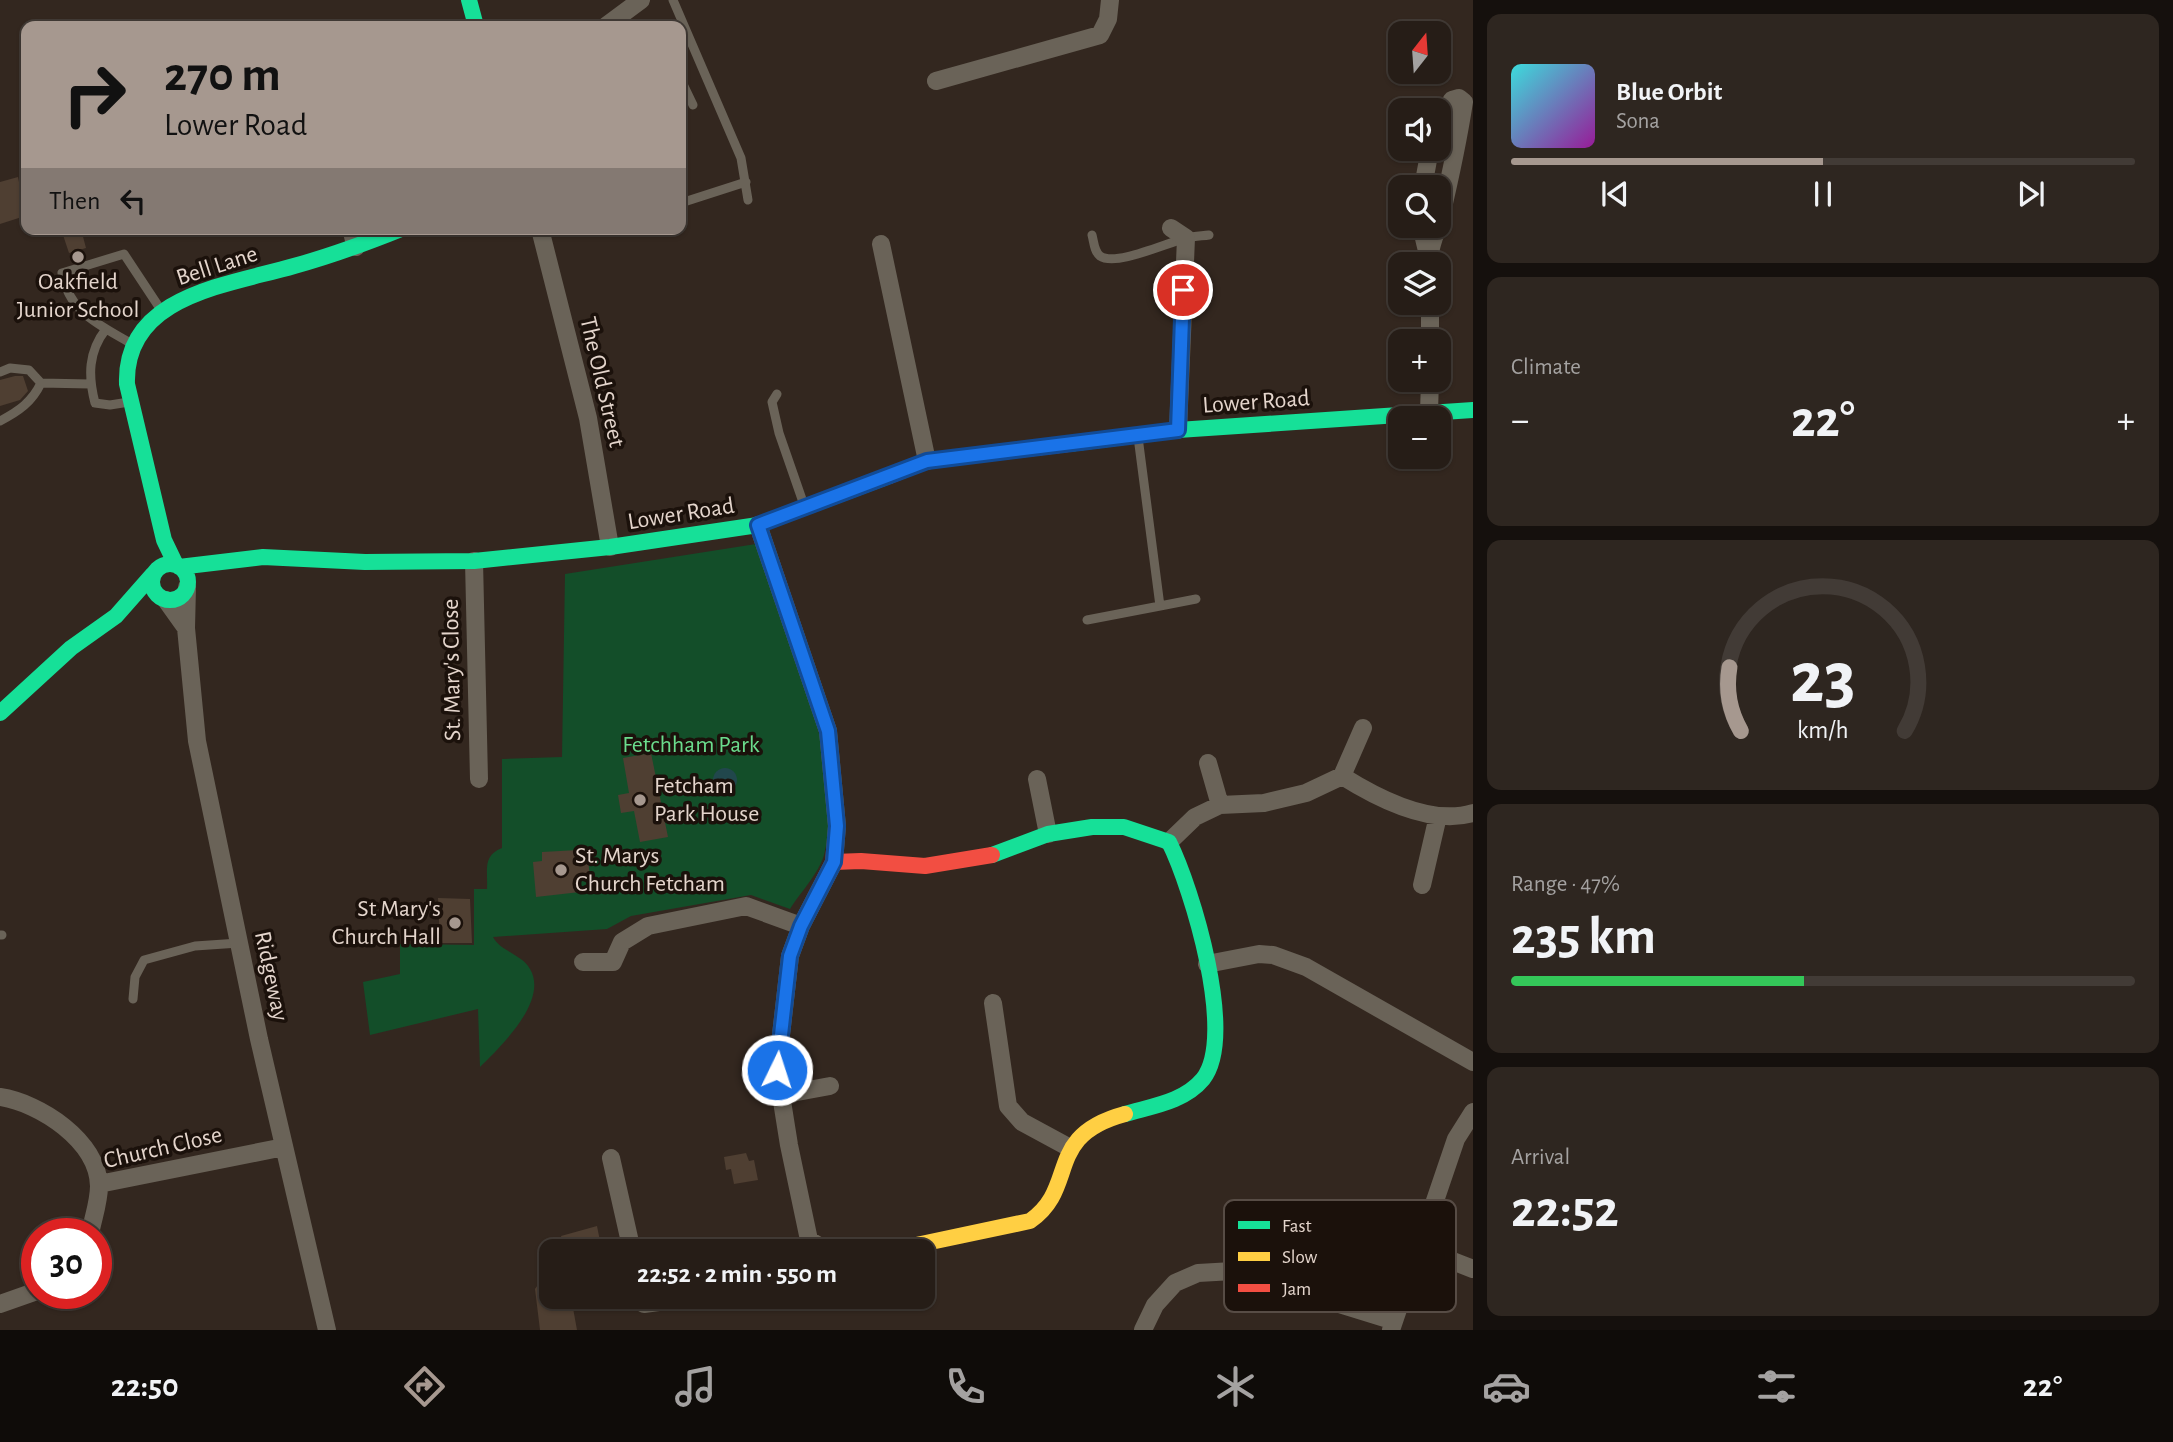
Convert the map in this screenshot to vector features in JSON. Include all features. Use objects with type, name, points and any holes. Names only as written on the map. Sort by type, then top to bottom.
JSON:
[{"type":"street","points":[[469,0],[475,21]]},
{"type":"street","points":[[613,21],[641,0]]},
{"type":"street","points":[[936,81],[1100,35],[1108,19],[1110,0]]},
{"type":"street","points":[[1431,252],[1457,152],[1464,102],[1458,98],[1451,102]]},
{"type":"street","points":[[1178,430],[1179,233]]},
{"type":"street","points":[[353,235],[356,247]]},
{"type":"street","name":"Bell Lane","points":[[132,344],[162,312],[192,296],[356,247],[386,235]]},
{"type":"street","name":"The Old Street","points":[[542,235],[588,418],[610,547]]},
{"type":"street","points":[[881,244],[927,461]]},
{"type":"street","points":[[132,344],[126,366],[130,401],[164,540],[178,566],[186,574],[187,586]]},
{"type":"street","name":"Lower Road","points":[[1451,411],[1473,410]]},
{"type":"street","name":"Lower Road","points":[[155,572],[166,564],[178,566],[219,561],[292,557],[365,562],[474,561],[610,547],[758,525],[927,461],[1178,430],[1388,415]]},
{"type":"street","points":[[758,525],[828,731],[837,826],[834,862],[801,926],[790,956],[777,1070],[802,1239]]},
{"type":"street","points":[[164,540],[152,586],[165,599]]},
{"type":"street","points":[[0,713],[71,648],[116,615],[142,603],[181,596],[199,573],[219,561]]},
{"type":"street","name":"St. Mary's Close","points":[[474,561],[479,779]]},
{"type":"street","points":[[116,615],[155,572]]},
{"type":"street","name":"Ridgeway","points":[[187,586],[186,628],[197,741],[284,1147],[327,1330]]},
{"type":"street","name":"Ridgeway","points":[[165,599],[186,628]]},
{"type":"street","points":[[1169,842],[1195,817],[1220,805],[1264,803],[1306,793],[1342,776],[1363,728]]},
{"type":"street","points":[[1208,763],[1220,805]]},
{"type":"street","points":[[1342,776],[1378,799],[1438,816],[1473,813]]},
{"type":"street","points":[[1037,779],[1048,834]]},
{"type":"street","points":[[1422,885],[1438,816]]},
{"type":"street","points":[[834,862],[861,861],[925,866],[997,854],[1048,834],[1092,827],[1124,827],[1169,842],[1181,866],[1217,1009],[1214,1056],[1207,1073],[1190,1092],[1085,1130],[1070,1147],[1045,1210],[1030,1221],[935,1241]]},
{"type":"street","points":[[583,962],[613,962],[622,942],[648,926],[746,906],[801,926]]},
{"type":"street","points":[[1207,964],[1259,954],[1273,955],[1295,963],[1473,1062]]},
{"type":"street","points":[[993,1003],[1008,1106],[1022,1122],[1070,1147]]},
{"type":"street","points":[[780,1095],[830,1086]]},
{"type":"street","points":[[0,1097],[33,1107],[72,1134],[87,1152],[99,1184]]},
{"type":"street","points":[[1435,1200],[1456,1139],[1473,1112]]},
{"type":"street","name":"Church Close","points":[[93,1218],[99,1184],[284,1147]]},
{"type":"street","points":[[611,1158],[629,1239]]},
{"type":"street","points":[[1456,1262],[1473,1269]]},
{"type":"street","points":[[1143,1330],[1155,1305],[1175,1283],[1198,1273],[1224,1272]]},
{"type":"street","points":[[0,1304],[21,1297]]},
{"type":"street","points":[[1354,1312],[1392,1325]]},
{"type":"lane","points":[[673,0],[682,21]]},
{"type":"lane","points":[[686,30],[741,158],[748,200]]},
{"type":"lane","points":[[686,90],[693,105]]},
{"type":"lane","points":[[687,201],[746,182]]},
{"type":"lane","points":[[1092,235],[1096,250],[1101,256],[1110,259],[1122,258],[1179,233],[1209,235]]},
{"type":"lane","points":[[132,344],[78,310],[64,287],[62,273],[124,254],[148,295],[162,312]]},
{"type":"lane","points":[[106,329],[90,359],[90,384],[95,403],[110,405],[130,401]]},
{"type":"lane","points":[[0,372],[10,368],[29,370],[41,383],[90,384]]},
{"type":"lane","points":[[0,421],[19,411],[35,397],[41,383]]},
{"type":"lane","points":[[776,394],[772,402],[779,433],[805,508]]},
{"type":"lane","points":[[1138,435],[1160,606]]},
{"type":"lane","points":[[1087,620],[1196,599]]},
{"type":"lane","points":[[134,999],[135,976],[144,960],[195,946],[241,943]]},
{"type":"green space","name":"Fetchham Park","points":[[756,544],[810,698],[821,740],[827,781],[829,819],[822,862],[790,909],[751,895],[631,916],[607,929],[493,937],[530,969],[534,982],[533,995],[520,1023],[480,1067],[478,1009],[370,1035],[363,982],[400,974],[400,944],[474,945],[474,889],[487,889],[489,859],[502,848],[502,759],[562,757],[565,574]]},
{"type":"water","points":[[725,768],[736,775],[737,780],[730,791],[725,792],[714,785],[713,780],[720,769]]},
{"type":"building","name":"Oakfield Junior School","points":[[18,177],[21,181],[21,217],[0,224],[0,182]]},
{"type":"building","name":"Oakfield Junior School","points":[[63,235],[83,235],[86,248],[69,253]]},
{"type":"building","points":[[23,376],[28,391],[20,400],[0,406],[0,380]]},
{"type":"building","name":"Fetcham Park House","points":[[651,753],[668,837],[640,842],[634,811],[621,813],[618,795],[629,793],[623,758]]},
{"type":"building","name":"St. Marys Church Fetcham","points":[[578,850],[579,859],[588,858],[590,878],[579,879],[580,892],[536,897],[533,862],[542,861],[542,852]]},
{"type":"building","name":"St Mary's Church Hall","points":[[438,898],[470,899],[472,943],[440,943]]},
{"type":"building","points":[[746,1153],[749,1161],[754,1160],[758,1180],[734,1184],[731,1169],[726,1170],[724,1157]]},
{"type":"building","points":[[597,1226],[600,1239],[562,1239],[561,1236]]},
{"type":"building","points":[[539,1283],[539,1309],[573,1309],[577,1330],[540,1330],[535,1289]]},
{"type":"traffic: fast","points":[[469,0],[475,21]]},
{"type":"traffic: fast","points":[[176,565],[164,540],[127,384],[131,354],[143,331],[161,313],[212,288],[321,258],[385,235]]},
{"type":"traffic: fast","points":[[1068,444],[1178,430],[1473,410]]},
{"type":"traffic: fast","points":[[179,567],[263,557],[365,562],[474,561],[610,547],[758,525],[889,476]]},
{"type":"traffic: fast","points":[[170,564],[183,569],[188,582],[183,595],[170,600],[157,595],[152,582],[157,569],[170,564]]},
{"type":"traffic: fast","points":[[0,713],[71,648],[116,616],[153,574]]},
{"type":"traffic: fast","points":[[992,855],[1048,834],[1092,827],[1124,827],[1169,842],[1189,892],[1207,962],[1215,1030],[1212,1058],[1203,1079],[1187,1093],[1167,1102],[1125,1114]]},
{"type":"traffic: slow","points":[[935,1241],[1030,1221],[1045,1208],[1072,1149],[1082,1135],[1099,1124],[1125,1114]]},
{"type":"traffic: jam","points":[[889,476],[927,461],[1068,444]]},
{"type":"traffic: jam","points":[[834,862],[861,861],[925,866],[992,855]]},
{"type":"place","name":"Oakfield Junior School","points":[[78,257]]},
{"type":"place","name":"Fetcham Park House","points":[[640,800]]},
{"type":"place","name":"St. Marys Church Fetcham","points":[[561,870]]},
{"type":"place","name":"St Mary's Church Hall","points":[[455,923]]},
{"type":"route","points":[[777,1070],[790,956],[801,926],[834,862],[837,826],[828,731],[758,525],[927,461],[1178,430],[1183,290]]}]
